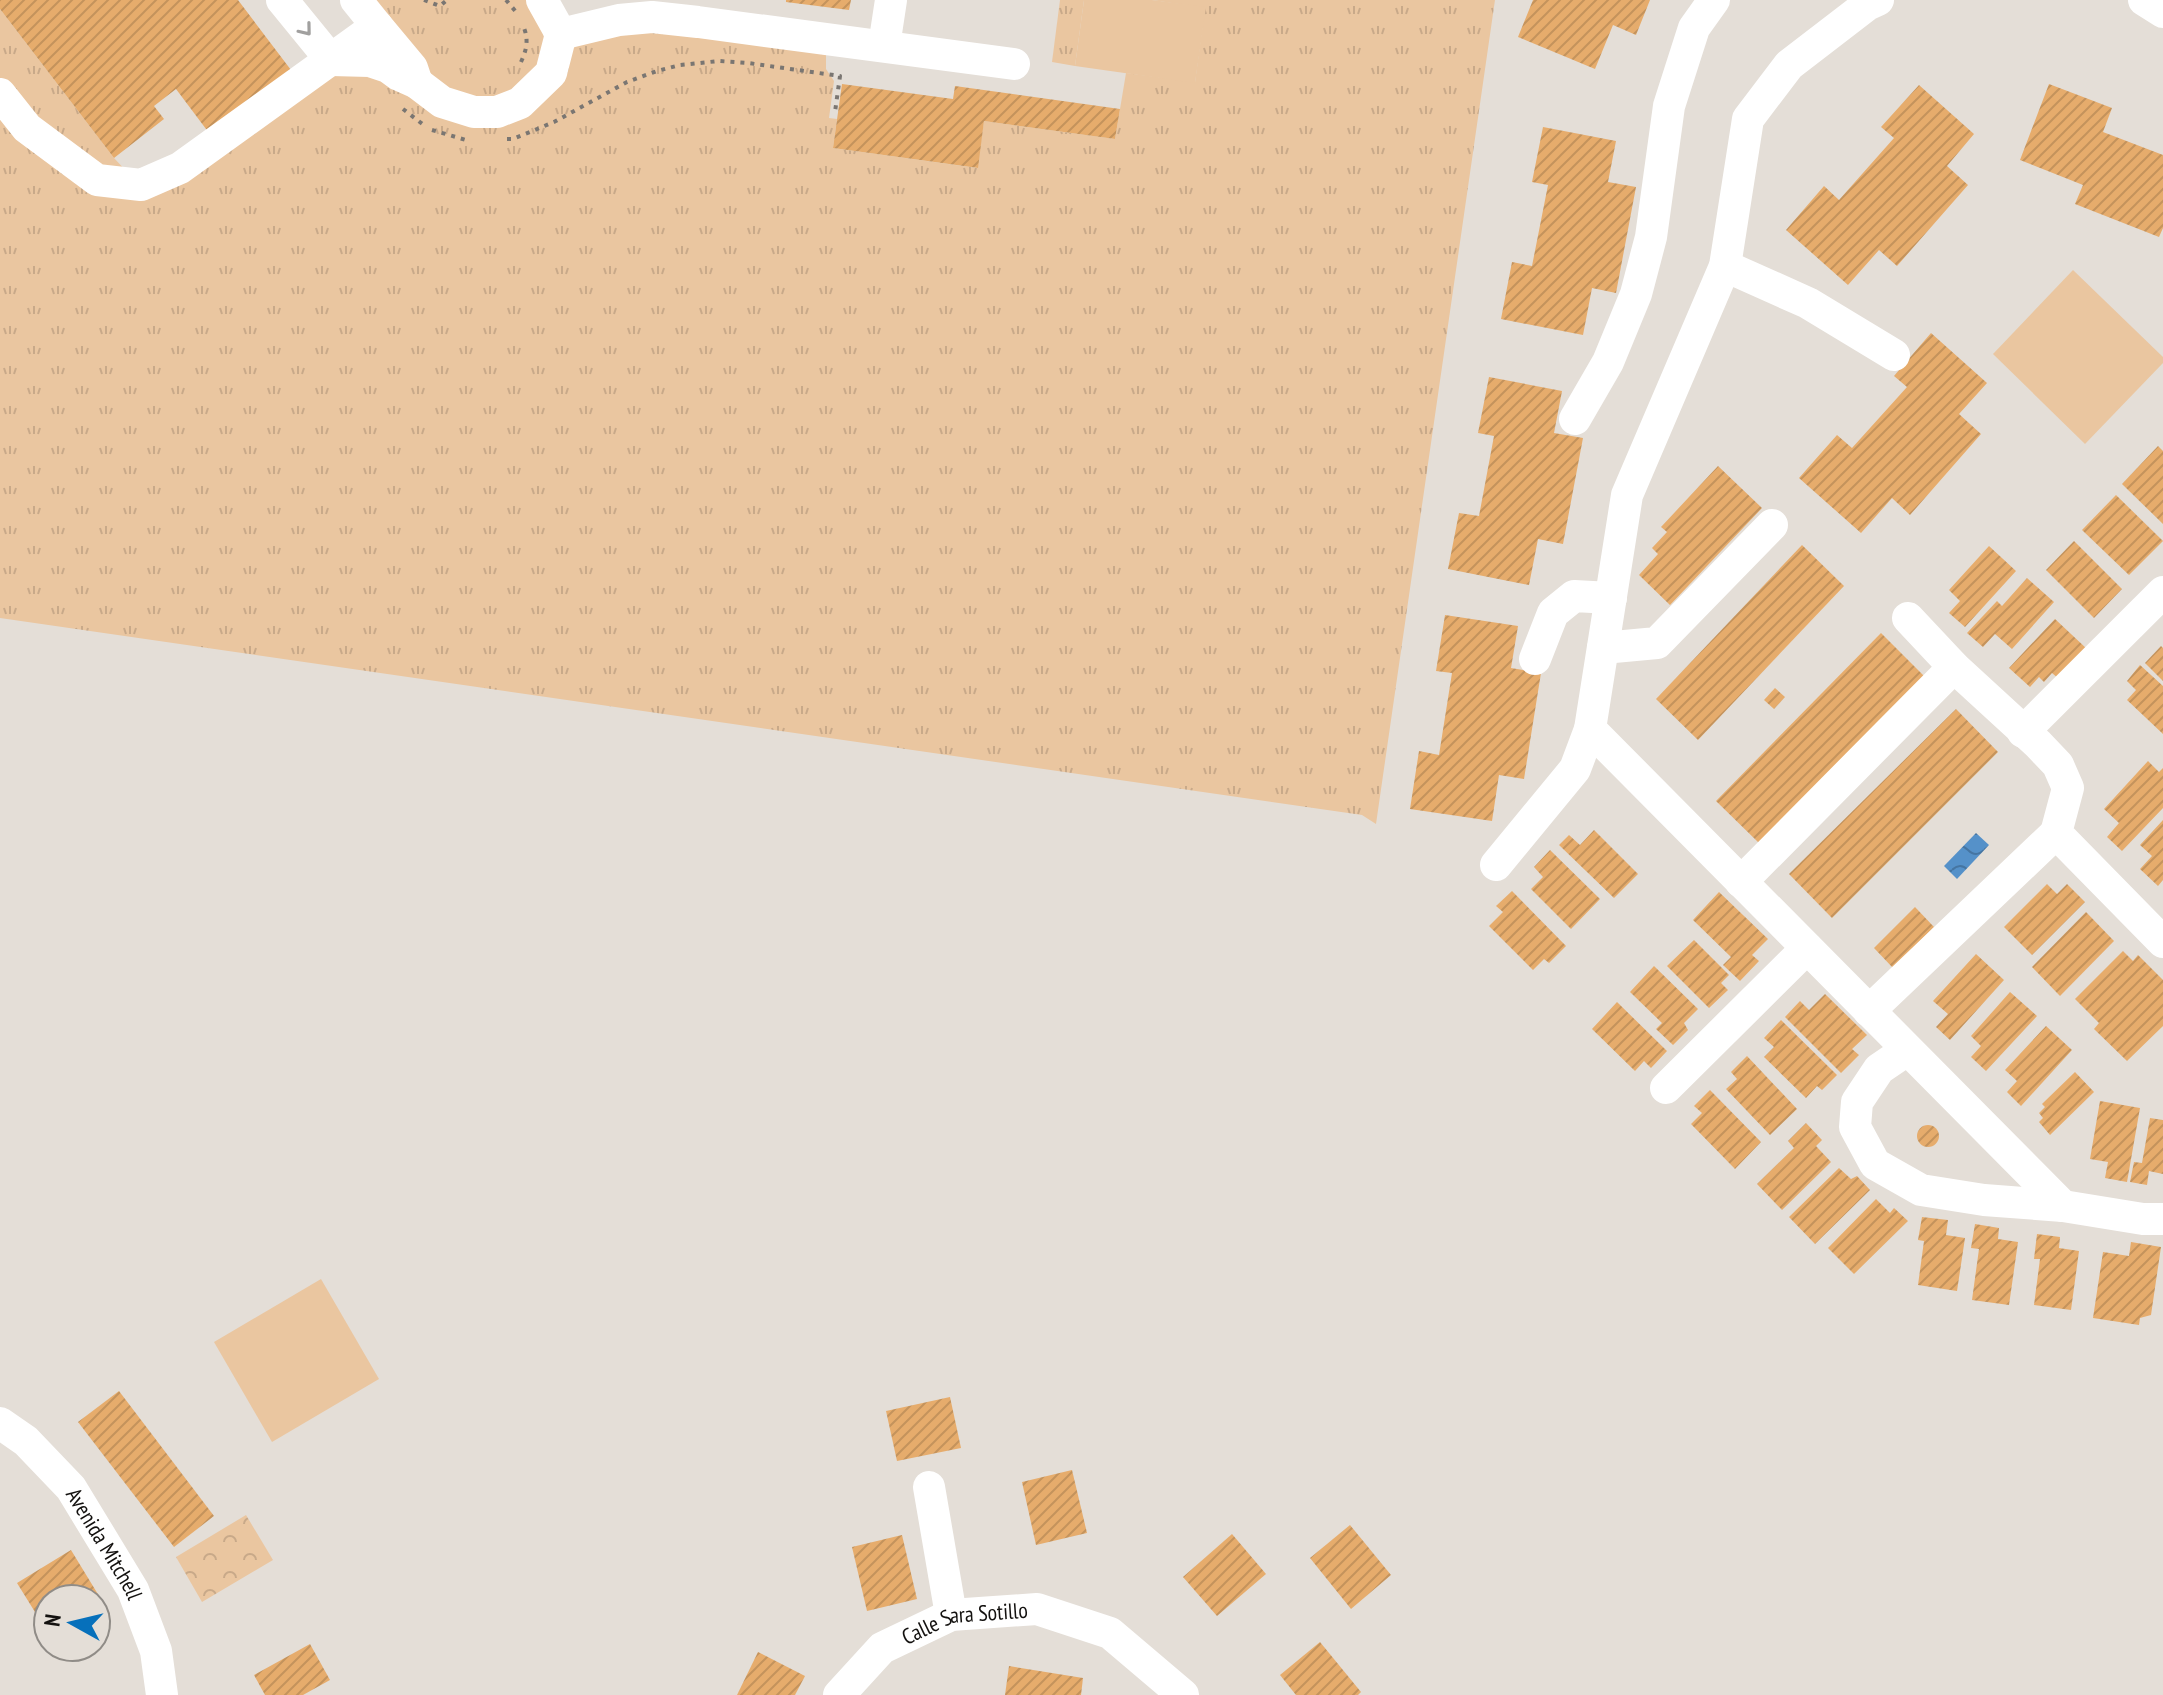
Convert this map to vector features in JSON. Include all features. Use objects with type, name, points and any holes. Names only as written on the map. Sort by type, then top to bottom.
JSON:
[{"type":"street","points":[[282,0],[331,60],[370,61],[388,67],[442,102],[474,112],[497,112],[520,103],[551,73],[561,34],[542,0]]},
{"type":"street","points":[[356,0],[412,68],[417,83]]},
{"type":"street","points":[[884,46],[891,0]]},
{"type":"street","points":[[1575,419],[1608,362],[1636,294],[1651,237],[1669,106],[1694,28],[1714,0]]},
{"type":"street","points":[[2144,0],[2163,12]]},
{"type":"street","points":[[1496,865],[1575,769],[1590,729],[1627,495],[1725,266],[1748,119],[1789,65],[1869,2]]},
{"type":"street","points":[[561,34],[619,20],[635,9],[652,17],[1014,64]]},
{"type":"street","points":[[0,94],[27,128],[97,180],[141,185],[180,168],[377,26]]},
{"type":"street","points":[[1725,266],[1808,303],[1894,355]]},
{"type":"street","points":[[1603,648],[1657,643],[1772,525]]},
{"type":"street","points":[[2023,732],[2163,592]]},
{"type":"street","points":[[1535,659],[1553,613],[1574,596],[1611,598]]},
{"type":"street","points":[[1869,1011],[2056,833],[2068,788],[2058,765],[1954,667],[1908,618]]},
{"type":"street","points":[[1741,882],[1954,667]]},
{"type":"street","points":[[1590,729],[2063,1206]]},
{"type":"street","points":[[2056,833],[2163,942]]},
{"type":"street","points":[[1666,1088],[1807,948]]},
{"type":"street","points":[[1907,1050],[1879,1069],[1857,1102],[1855,1127],[1875,1164],[1921,1190],[1984,1200],[2163,1219]]},
{"type":"street","name":"Avenida Mitchell","points":[[0,1423],[26,1441],[71,1488],[133,1590],[156,1651],[162,1695]]},
{"type":"street","points":[[929,1487],[951,1615]]},
{"type":"street","name":"Calle Sara Sotillo","points":[[839,1695],[882,1648],[951,1615],[1037,1609],[1110,1633],[1183,1695]]},
{"type":"path","points":[[424,0],[440,6],[447,0]]},
{"type":"path","points":[[506,0],[521,18],[527,36],[521,62]]},
{"type":"green space","points":[[367,0],[528,0],[540,19],[545,42],[541,63],[527,82],[492,100],[439,89]]},
{"type":"green space","points":[[1060,0],[1084,0],[1075,66],[1052,62]]},
{"type":"green space","points":[[1084,0],[1152,0],[1206,7],[1195,83],[1075,66]]},
{"type":"green space","points":[[1152,0],[1495,0],[1376,824],[1362,815],[0,618],[0,112],[110,195],[324,77],[360,67],[466,123],[571,47],[643,29],[826,53],[826,69],[834,81],[829,118],[837,119],[833,148],[977,168],[984,121],[1115,139],[1126,73],[1195,82],[1205,8]]},
{"type":"green space","points":[[0,9],[131,176],[121,175],[64,147],[0,79]]},
{"type":"green space","points":[[2073,270],[2163,357],[2163,363],[2085,444],[1993,354]]},
{"type":"green space","points":[[321,1279],[379,1379],[272,1442],[214,1342]]},
{"type":"green space","points":[[246,1515],[273,1560],[202,1602],[176,1557]]},
{"type":"water","points":[[1976,833],[1989,845],[1957,879],[1944,866]]},
{"type":"building","points":[[0,0],[238,0],[291,70],[209,133],[176,89],[154,106],[164,119],[114,158],[0,9]]},
{"type":"building","points":[[786,0],[851,0],[849,10]]},
{"type":"building","points":[[1533,0],[1650,0],[1636,35],[1613,25],[1595,69],[1518,37]]},
{"type":"building","points":[[842,84],[953,99],[955,86],[1120,109],[1115,139],[984,121],[978,168],[833,148]]},
{"type":"building","points":[[2049,84],[2112,108],[2103,132],[2163,155],[2163,228],[2159,237],[2075,204],[2083,185],[2020,160]]},
{"type":"building","points":[[1919,85],[1974,134],[1947,166],[1968,185],[1897,266],[1879,250],[1848,285],[1786,230],[1824,186],[1839,200],[1894,138],[1881,127]]},
{"type":"building","points":[[1543,127],[1616,141],[1608,182],[1636,187],[1616,293],[1592,288],[1583,335],[1501,319],[1512,262],[1532,266],[1548,185],[1532,182]]},
{"type":"building","points":[[1931,333],[1987,383],[1959,414],[1981,434],[1910,515],[1892,498],[1861,533],[1799,478],[1837,435],[1852,448],[1907,387],[1894,376]]},
{"type":"building","points":[[1489,377],[1562,391],[1554,433],[1583,438],[1563,544],[1538,539],[1529,585],[1448,569],[1459,513],[1479,516],[1494,436],[1478,433]]},
{"type":"building","points":[[2158,446],[2163,451],[2163,524],[2122,484]]},
{"type":"building","points":[[1718,466],[1762,508],[1670,605],[1639,575],[1658,554],[1652,548],[1667,532],[1661,527]]},
{"type":"building","points":[[2116,495],[2163,541],[2129,575],[2082,530]]},
{"type":"building","points":[[2074,541],[2122,589],[2094,618],[2046,570]]},
{"type":"building","points":[[1802,545],[1844,586],[1698,740],[1656,699]]},
{"type":"building","points":[[1989,546],[2016,571],[1965,627],[1949,613],[1960,601],[1949,590]]},
{"type":"building","points":[[2027,578],[2054,602],[2012,649],[1995,634],[1983,647],[1967,633],[1997,601],[2002,606]]},
{"type":"building","points":[[1445,615],[1518,626],[1511,668],[1541,673],[1524,779],[1499,775],[1492,821],[1410,809],[1419,751],[1439,755],[1452,673],[1436,671]]},
{"type":"building","points":[[2055,619],[2087,649],[2059,679],[2052,673],[2044,682],[2039,677],[2030,687],[2009,668]]},
{"type":"building","points":[[1881,633],[1924,676],[1760,844],[1716,801]]},
{"type":"building","points":[[2161,646],[2163,648],[2163,681],[2145,663]]},
{"type":"building","points":[[2140,665],[2163,686],[2163,734],[2127,700],[2136,690],[2127,681]]},
{"type":"building","points":[[1775,688],[1785,697],[1774,709],[1764,700]]},
{"type":"building","points":[[1956,709],[1998,752],[1832,918],[1789,874]]},
{"type":"building","points":[[2148,761],[2159,772],[2163,768],[2163,808],[2122,851],[2107,837],[2119,823],[2104,809]]},
{"type":"building","points":[[2163,820],[2163,880],[2158,886],[2140,869],[2152,856],[2140,845]]},
{"type":"building","points":[[1594,830],[1638,874],[1614,898],[1559,845],[1569,835],[1580,845]]},
{"type":"building","points":[[1550,850],[1600,899],[1571,929],[1531,889],[1543,877],[1534,867]]},
{"type":"building","points":[[2047,884],[2057,894],[2067,884],[2085,902],[2032,955],[2004,927]]},
{"type":"building","points":[[1512,891],[1566,946],[1549,963],[1544,959],[1533,970],[1489,926],[1503,912],[1496,906]]},
{"type":"building","points":[[1719,892],[1768,939],[1752,955],[1759,961],[1740,981],[1723,965],[1731,957],[1693,920]]},
{"type":"building","points":[[1915,907],[1934,927],[1893,968],[1874,948]]},
{"type":"building","points":[[2086,912],[2114,941],[2060,996],[2032,967]]},
{"type":"building","points":[[1694,940],[1729,975],[1721,983],[1728,990],[1709,1008],[1667,966]]},
{"type":"building","points":[[2123,951],[2133,961],[2138,955],[2163,980],[2163,1026],[2127,1061],[2094,1029],[2099,1023],[2075,999]]},
{"type":"building","points":[[1976,954],[2004,980],[1950,1040],[1936,1027],[1948,1014],[1933,1001]]},
{"type":"building","points":[[1654,966],[1698,1009],[1684,1023],[1688,1030],[1673,1045],[1656,1029],[1662,1023],[1630,992]]},
{"type":"building","points":[[2010,992],[2037,1016],[1986,1071],[1971,1057],[1981,1046],[1971,1036]]},
{"type":"building","points":[[1825,994],[1867,1035],[1852,1049],[1859,1055],[1841,1073],[1785,1017],[1800,1001],[1809,1010]]},
{"type":"building","points":[[1617,1002],[1667,1051],[1651,1068],[1644,1061],[1635,1071],[1592,1029]]},
{"type":"building","points":[[1781,1020],[1837,1075],[1822,1090],[1817,1086],[1806,1098],[1764,1057],[1774,1047],[1764,1038]]},
{"type":"building","points":[[2046,1026],[2072,1050],[2021,1106],[2007,1092],[2017,1081],[2005,1070]]},
{"type":"building","points":[[1747,1056],[1797,1109],[1770,1135],[1726,1089],[1737,1079],[1731,1072]]},
{"type":"building","points":[[2075,1072],[2094,1092],[2050,1135],[2039,1122],[2043,1118],[2039,1113],[2045,1107],[2042,1104]]},
{"type":"building","points":[[1710,1090],[1761,1142],[1735,1169],[1691,1124],[1702,1113],[1694,1106]]},
{"type":"building","points":[[2100,1101],[2140,1108],[2127,1182],[2105,1178],[2108,1162],[2090,1159]]},
{"type":"building","points":[[2150,1118],[2163,1120],[2163,1174],[2149,1171],[2147,1185],[2130,1182],[2134,1162],[2142,1163]]},
{"type":"building","points":[[1806,1123],[1822,1140],[1816,1146],[1831,1162],[1782,1210],[1757,1184],[1794,1148],[1788,1141]]},
{"type":"building","points":[[1928,1125],[1936,1128],[1939,1136],[1936,1144],[1928,1147],[1920,1144],[1917,1136],[1920,1128]]},
{"type":"building","points":[[1839,1168],[1851,1179],[1857,1176],[1870,1190],[1815,1244],[1789,1217]]},
{"type":"building","points":[[1876,1199],[1890,1213],[1894,1208],[1908,1221],[1854,1274],[1828,1248]]},
{"type":"building","points":[[1922,1217],[1948,1220],[1946,1235],[1965,1238],[1957,1291],[1918,1285],[1924,1241],[1918,1240]]},
{"type":"building","points":[[1975,1224],[1999,1228],[1998,1239],[2018,1242],[2009,1305],[1972,1300],[1979,1249],[1971,1248]]},
{"type":"building","points":[[2037,1234],[2060,1237],[2059,1248],[2079,1251],[2071,1310],[2034,1305],[2040,1259],[2034,1259]]},
{"type":"building","points":[[2131,1242],[2161,1247],[2151,1315],[2140,1318],[2139,1325],[2093,1318],[2103,1252],[2129,1256]]},
{"type":"building","points":[[119,1391],[214,1516],[174,1547],[78,1422]]},
{"type":"building","points":[[950,1397],[961,1448],[897,1461],[886,1411]]},
{"type":"building","points":[[1072,1470],[1087,1533],[1036,1545],[1022,1482]]},
{"type":"building","points":[[1350,1525],[1391,1575],[1351,1609],[1310,1558]]},
{"type":"building","points":[[1232,1534],[1266,1574],[1217,1616],[1183,1577]]},
{"type":"building","points":[[902,1535],[917,1599],[867,1611],[852,1547]]},
{"type":"building","points":[[71,1550],[91,1583],[32,1583],[32,1607],[17,1583]]},
{"type":"building","points":[[1320,1642],[1361,1692],[1358,1695],[1296,1695],[1280,1675]]},
{"type":"building","points":[[310,1644],[330,1680],[303,1695],[265,1695],[254,1675]]},
{"type":"building","points":[[758,1652],[805,1676],[795,1695],[737,1695]]},
{"type":"building","points":[[1009,1666],[1083,1678],[1081,1695],[1005,1695]]}]
